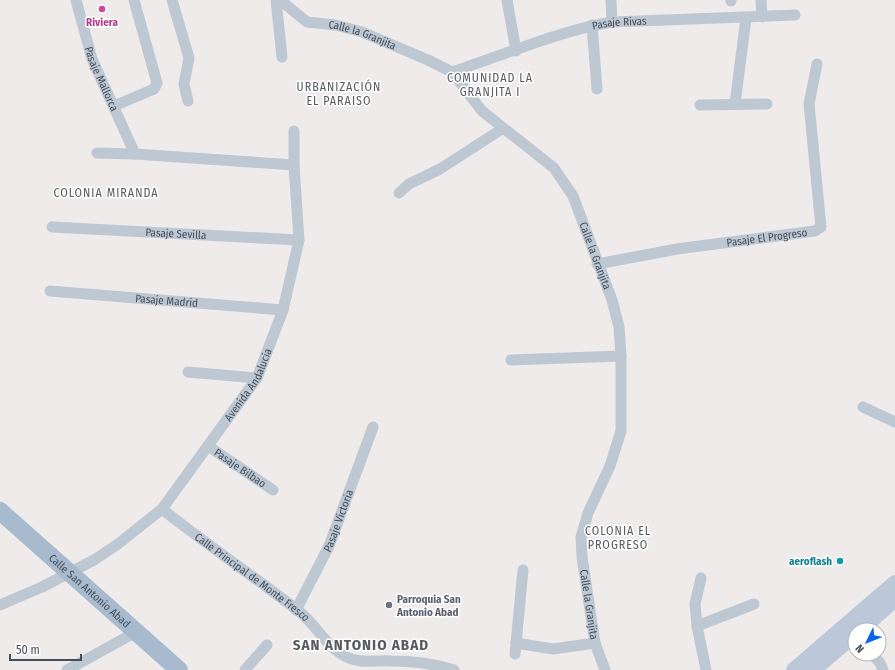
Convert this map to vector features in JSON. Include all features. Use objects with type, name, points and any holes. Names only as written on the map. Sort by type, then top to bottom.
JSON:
[{"type":"main road","name":"Calle San Antonio Abad","points":[[0,511],[179,670]]},
{"type":"main road","points":[[794,670],[895,583]]},
{"type":"main road","points":[[869,622],[895,599]]},
{"type":"main road","points":[[813,670],[847,642]]},
{"type":"street","name":"Pasaje Mallorca","points":[[76,0],[92,59],[135,154]]},
{"type":"street","points":[[114,106],[154,89],[157,83],[134,0]]},
{"type":"street","points":[[172,0],[189,58],[184,84],[188,101]]},
{"type":"street","points":[[276,0],[282,57]]},
{"type":"street","name":"Calle la Granjita","points":[[280,0],[307,22],[336,25],[362,32],[428,60],[452,72],[482,110],[502,129],[520,140],[554,168],[573,196],[588,234],[597,264],[612,300],[617,320],[622,356],[621,431],[610,466],[588,513],[582,537],[582,557],[595,644],[605,670]]},
{"type":"street","points":[[507,0],[516,51]]},
{"type":"street","points":[[611,0],[612,22]]},
{"type":"street","points":[[761,0],[762,17]]},
{"type":"street","name":"Pasaje Rivas","points":[[452,72],[516,51],[555,36],[612,22],[796,15]]},
{"type":"street","points":[[735,104],[746,18]]},
{"type":"street","points":[[592,26],[597,89]]},
{"type":"street","name":"Pasaje El Progreso","points":[[597,264],[677,249],[815,231],[821,227],[809,104],[817,64]]},
{"type":"street","points":[[700,105],[767,104]]},
{"type":"street","points":[[399,193],[408,184],[440,169],[466,154],[502,129]]},
{"type":"street","name":"Avenida Andalucía","points":[[0,605],[69,573],[118,544],[162,509],[257,378],[283,310],[299,240],[294,166],[294,131]]},
{"type":"street","points":[[97,153],[135,154],[294,166]]},
{"type":"street","name":"Pasaje Sevilla","points":[[52,227],[299,240]]},
{"type":"street","name":"Pasaje Madrid","points":[[50,291],[283,310]]},
{"type":"street","points":[[511,360],[622,356]]},
{"type":"street","points":[[188,372],[257,378]]},
{"type":"street","points":[[863,407],[895,422]]},
{"type":"street","name":"Pasaje Victoria","points":[[296,610],[330,546],[373,427]]},
{"type":"street","name":"Pasaje Bilbao","points":[[208,446],[273,490]]},
{"type":"street","name":"Calle Principal de Monte Fresco","points":[[162,509],[296,610],[306,618],[335,651],[359,666],[411,661],[431,663],[454,670]]},
{"type":"street","points":[[515,654],[523,570]]},
{"type":"street","points":[[701,578],[696,604],[697,626],[706,670]]},
{"type":"street","points":[[697,626],[754,604]]},
{"type":"street","points":[[67,670],[136,632]]},
{"type":"street","points":[[516,643],[553,649],[595,644]]},
{"type":"street","points":[[245,670],[268,645]]},
{"type":"place","name":"Riviera","points":[[102,9]]},
{"type":"place","name":"aeroflash","points":[[840,561]]},
{"type":"place","name":"Parroquia San Antonio Abad","points":[[389,605]]},
{"type":"district","name":"COMUNIDAD LA GRANJITA I","points":[[490,85]]},
{"type":"district","name":"URBANIZACIÓN EL PARAISO","points":[[339,94]]},
{"type":"district","name":"COLONIA MIRANDA","points":[[106,193]]},
{"type":"district","name":"COLONIA EL PROGRESO","points":[[618,538]]},
{"type":"district","name":"SAN ANTONIO ABAD","points":[[361,645]]}]
